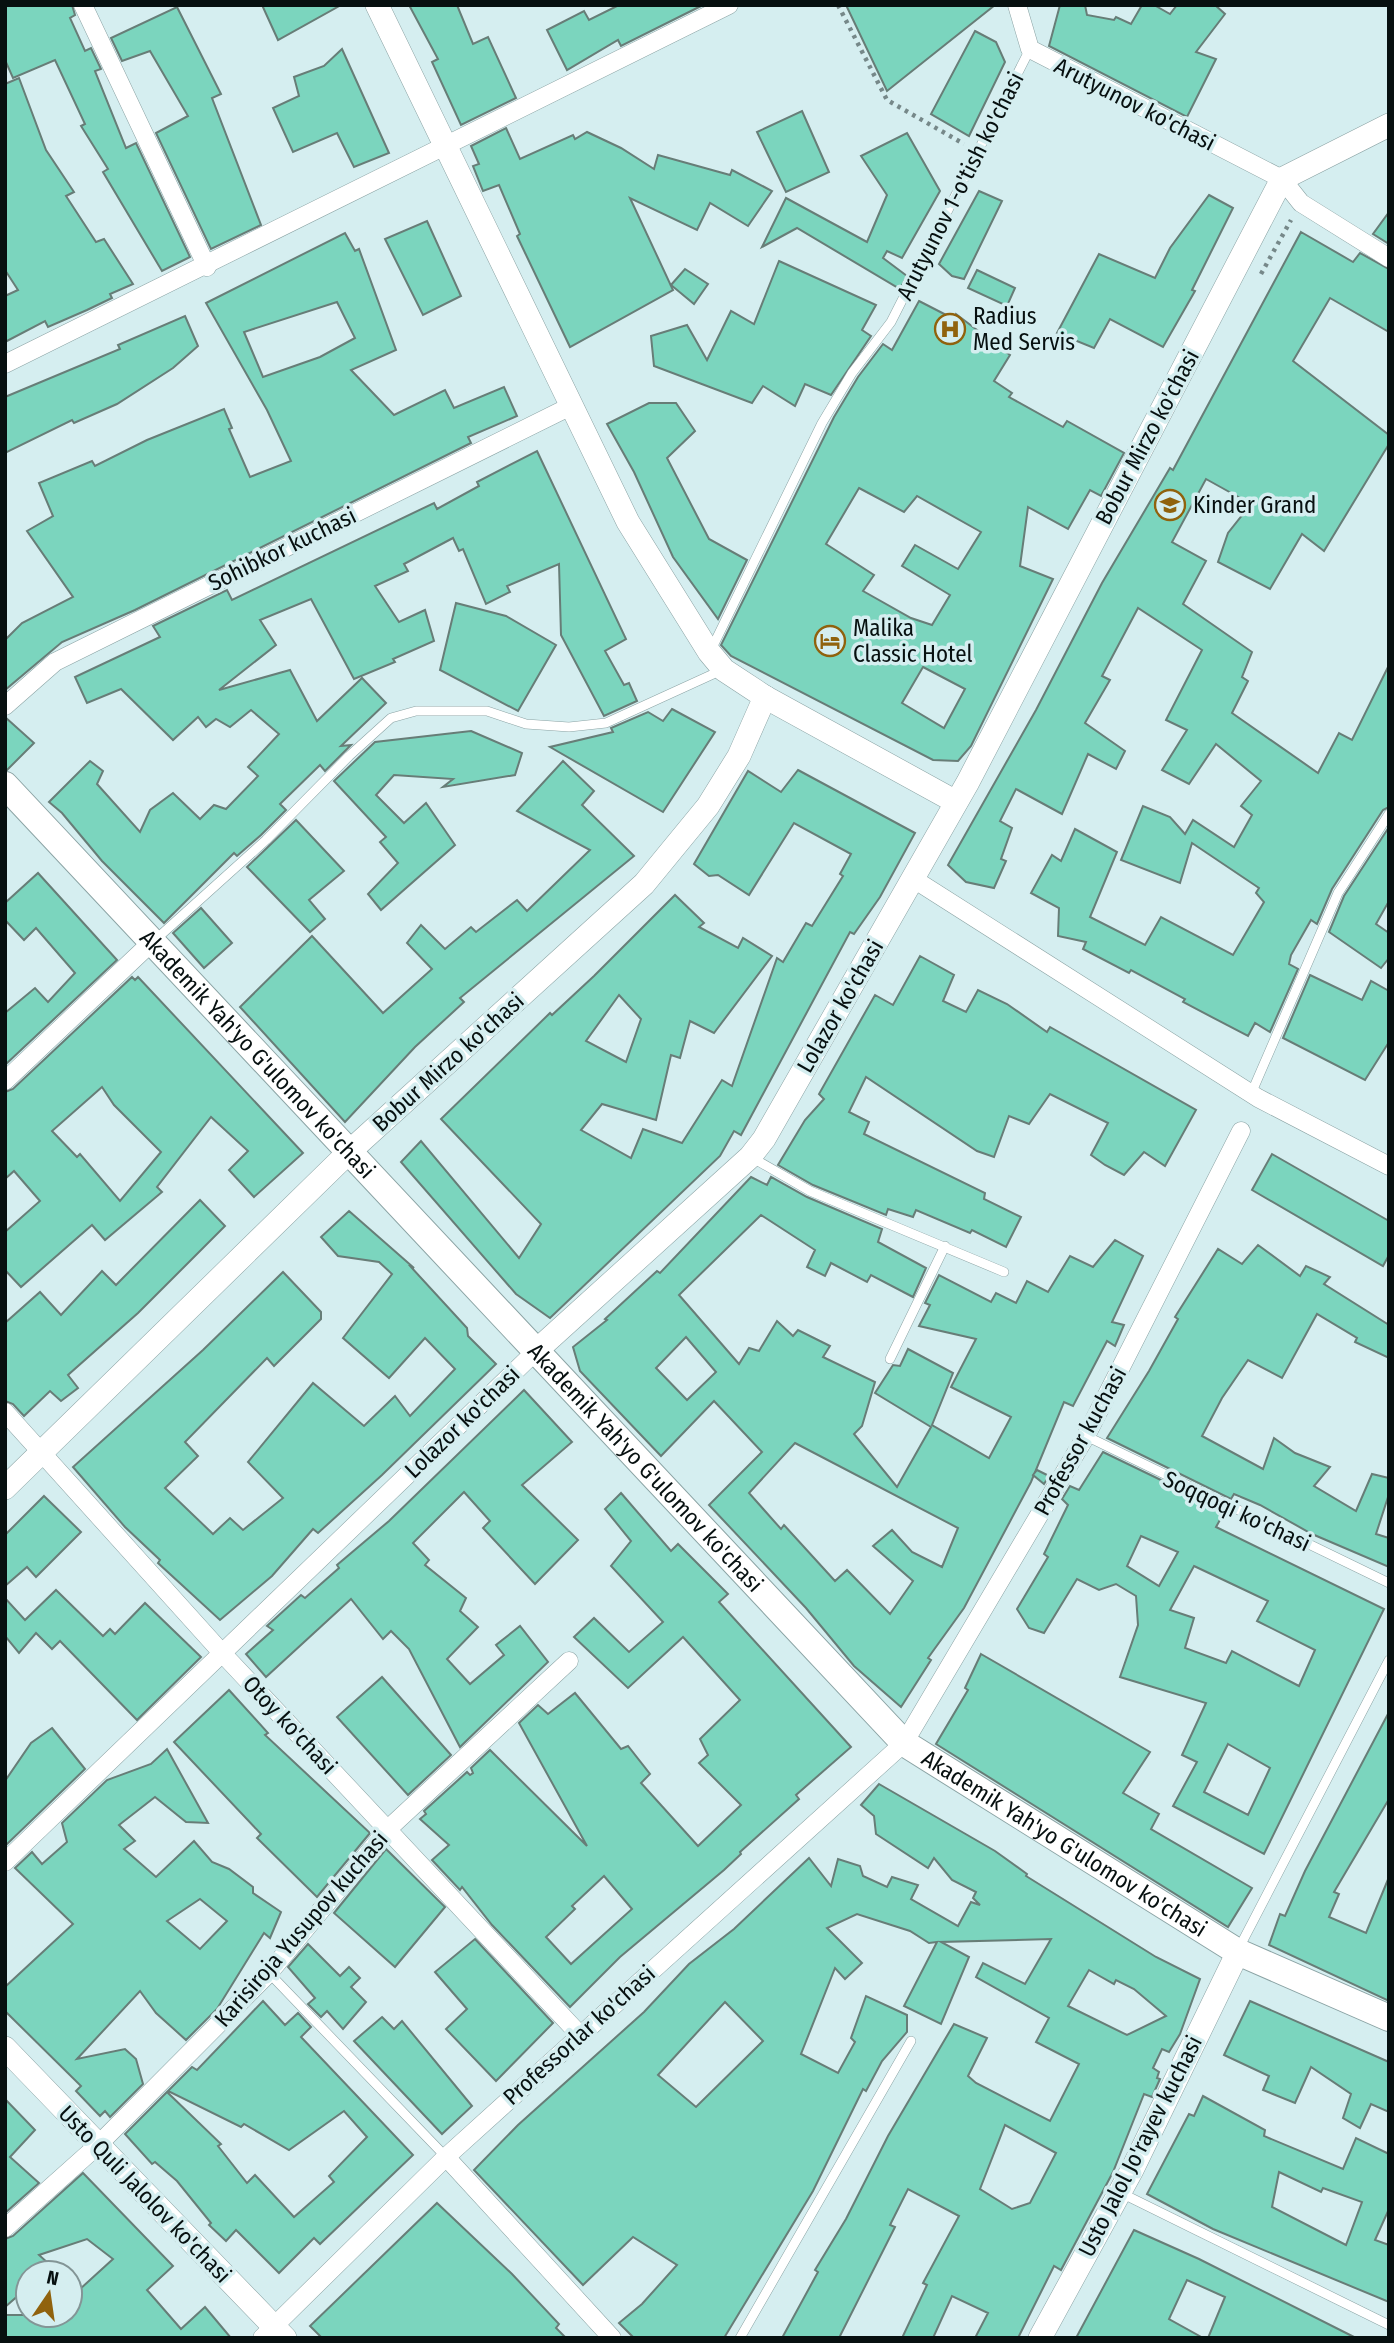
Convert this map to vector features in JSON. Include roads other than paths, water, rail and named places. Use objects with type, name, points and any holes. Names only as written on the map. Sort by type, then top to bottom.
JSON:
[{"type":"main road","name":"Akademik Yah'yo G'ulomov ko'chasi","points":[[5,785],[904,1743],[1238,1952],[1389,2018]]},
{"type":"street","points":[[83,5],[207,267]]},
{"type":"street","points":[[377,5],[448,147],[569,407],[628,522],[717,661],[765,697],[956,802]]},
{"type":"street","points":[[5,365],[207,267],[729,5]]},
{"type":"street","name":"Arutyunov ko'chasi","points":[[1017,5],[1030,50],[1282,179]]},
{"type":"street","points":[[1389,125],[1282,179],[1301,203],[1389,258]]},
{"type":"street","name":"Bobur Mirzo ko'chasi","points":[[956,802],[1282,179]]},
{"type":"street","name":"Sohibkor kuchasi","points":[[5,706],[55,662],[569,407]]},
{"type":"street","name":"Bobur Mirzo ko'chasi","points":[[5,1488],[349,1152],[644,884],[708,806],[739,756],[765,697]]},
{"type":"street","name":"Lolazor ko'chasi","points":[[5,1862],[536,1351],[750,1157],[764,1139],[956,802]]},
{"type":"street","points":[[912,878],[1251,1094],[1389,1166]]},
{"type":"street","points":[[5,1081],[153,942]]},
{"type":"street","name":"Professor kuchasi","points":[[904,1743],[1086,1436],[1241,1131]]},
{"type":"street","name":"Otoy ko'chasi","points":[[5,1412],[44,1452],[223,1654],[579,2034]]},
{"type":"street","name":"Karisiroja Yusupov kuchasi","points":[[5,2228],[97,2146],[269,1973],[388,1829],[569,1661]]},
{"type":"street","name":"Professorlar ko'chasi","points":[[274,2334],[446,2157],[904,1743]]},
{"type":"street","name":"Usto Jalol Jo'rayev kuchasi","points":[[1040,2338],[1119,2192],[1238,1952]]},
{"type":"street","name":"Usto Quli Jalolov ko'chasi","points":[[5,2049],[274,2334]]},
{"type":"street","points":[[446,2157],[612,2338]]},
{"type":"lane","name":"Arutyunov 1-o'tish ko'chasi","points":[[717,661],[822,423],[852,373],[891,322],[1030,50]]},
{"type":"lane","points":[[153,942],[266,840],[349,756],[391,718],[416,711],[487,711],[526,724],[569,727],[606,723],[717,661]]},
{"type":"lane","points":[[1251,1094],[1338,893],[1389,814]]},
{"type":"lane","points":[[750,1157],[810,1191],[1004,1272]]},
{"type":"lane","points":[[890,1359],[945,1246]]},
{"type":"lane","name":"Soqqoqi ko'chasi","points":[[1086,1436],[1389,1583]]},
{"type":"lane","points":[[1238,1952],[1389,1660]]},
{"type":"lane","points":[[269,1973],[446,2157]]},
{"type":"lane","points":[[740,2338],[911,2040]]},
{"type":"lane","points":[[1119,2192],[1389,2325]]},
{"type":"place","name":"Radius Med Servis","points":[[950,329]]},
{"type":"place","name":"Kinder Grand","points":[[1170,505]]},
{"type":"place","name":"Malika Classic Hotel","points":[[830,641]]}]
